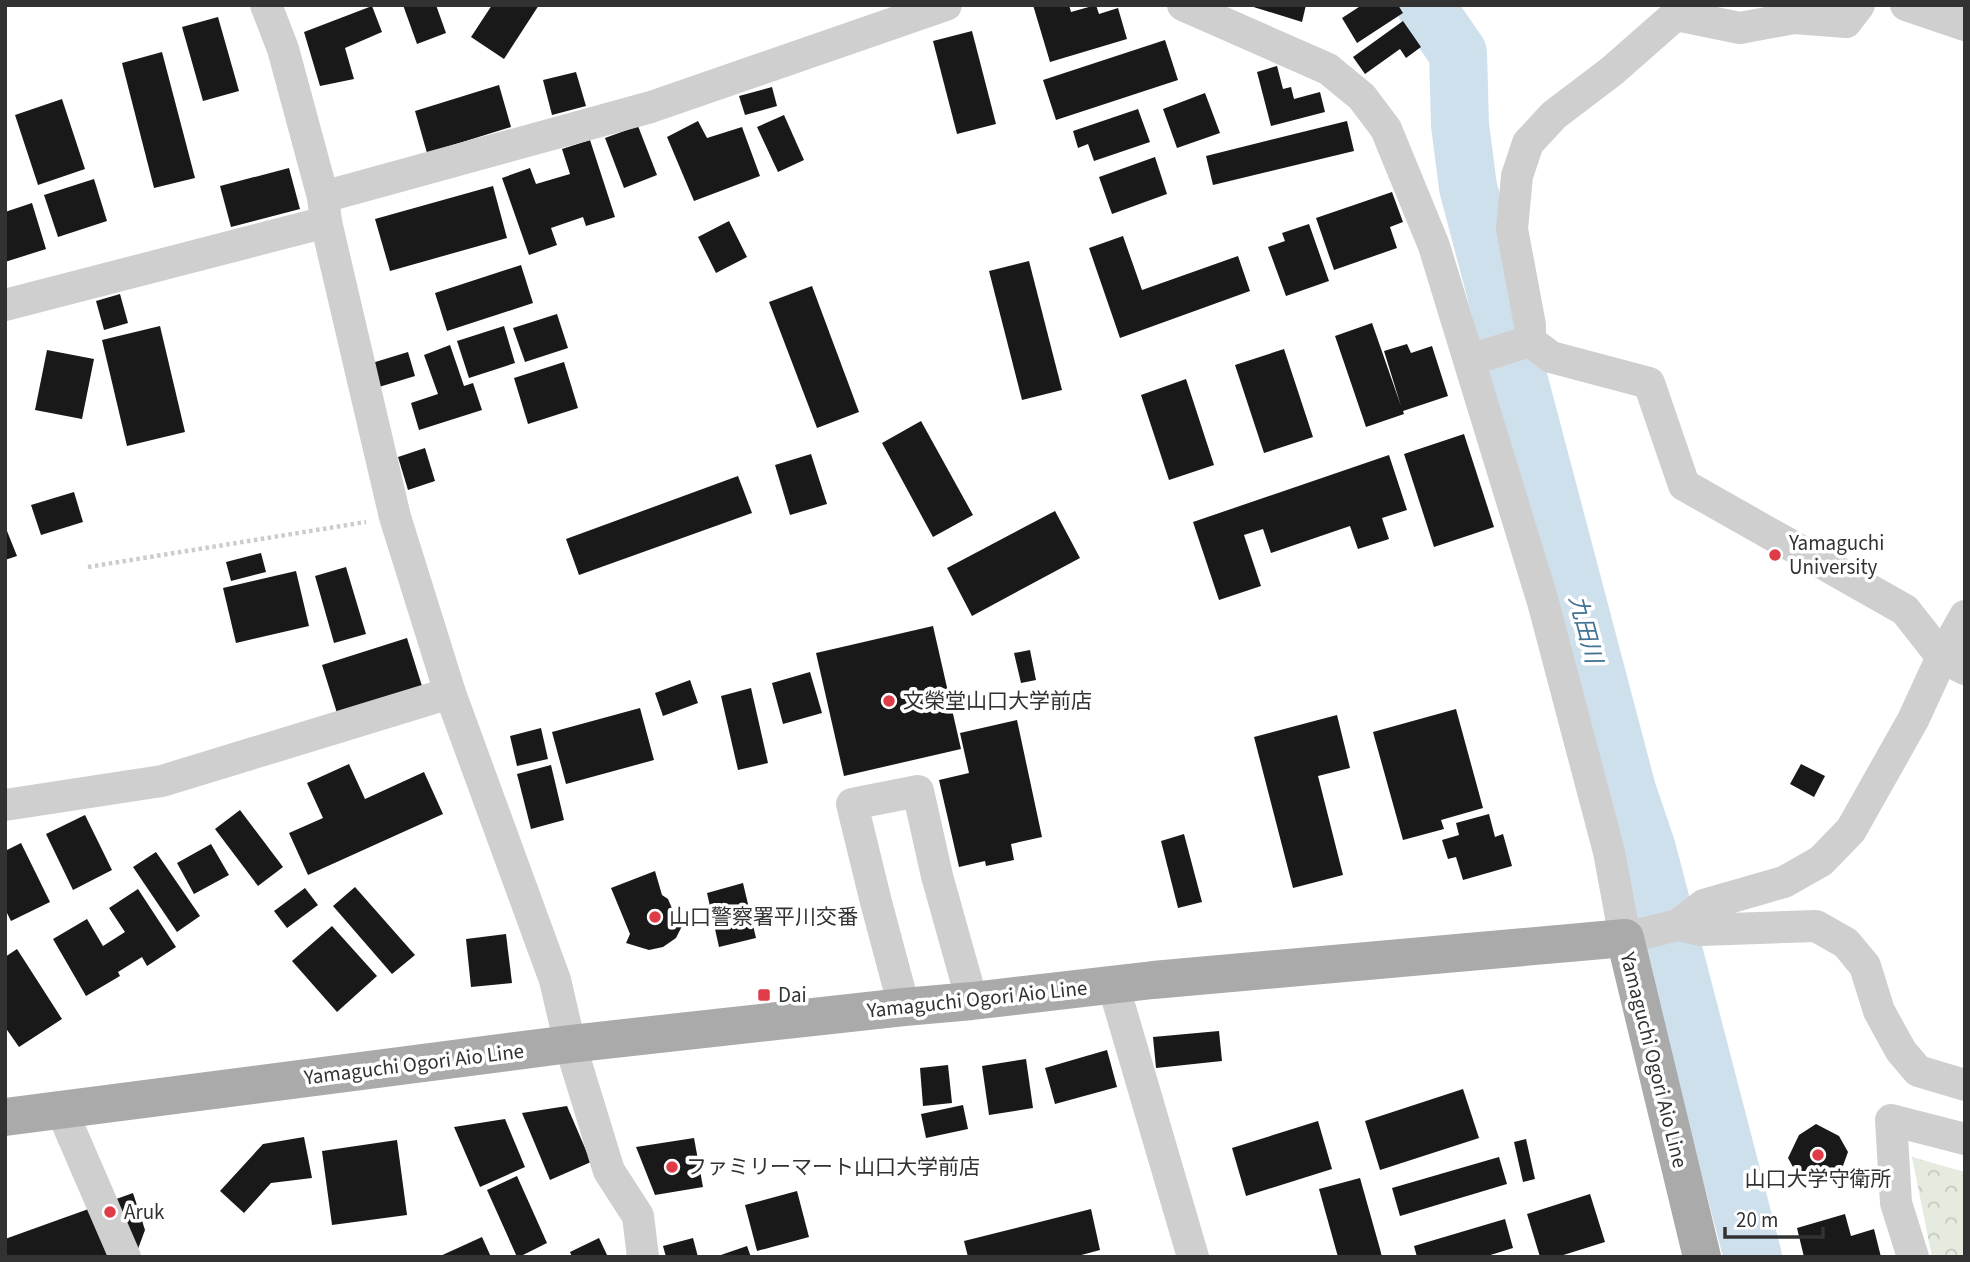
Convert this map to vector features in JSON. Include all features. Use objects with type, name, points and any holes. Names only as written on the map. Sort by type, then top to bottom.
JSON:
[{"type":"main road","name":"Yamaguchi Ogori Aio Line","points":[[5,1116],[570,1044],[1113,984],[1625,938],[1702,1257]]},
{"type":"street","points":[[266,5],[283,49],[325,209],[395,517],[450,693],[555,980],[570,1044],[609,1171],[638,1216],[643,1257]]},
{"type":"street","points":[[5,305],[651,107],[946,5]]},
{"type":"street","points":[[1183,5],[1328,69],[1362,97],[1386,129],[1434,246],[1543,602],[1609,852],[1625,938],[1678,925],[1704,905],[1784,883],[1821,861],[1851,830],[1913,719],[1953,663],[1965,616]]},
{"type":"street","points":[[1530,341],[1530,325],[1512,229],[1517,176],[1528,143],[1554,115],[1612,71],[1682,10],[1740,28],[1794,18],[1846,22],[1859,5]]},
{"type":"street","points":[[1906,5],[1965,25]]},
{"type":"street","points":[[1471,360],[1530,341]]},
{"type":"street","points":[[1530,341],[1551,357],[1649,383],[1684,485],[1905,610],[1953,663]]},
{"type":"street","points":[[5,805],[162,781],[450,693]]},
{"type":"street","points":[[904,1007],[852,804],[918,791],[937,876],[972,1001]]},
{"type":"street","points":[[1678,925],[1701,930],[1816,926],[1846,943],[1865,966],[1879,1011],[1901,1051],[1918,1071],[1965,1085]]},
{"type":"street","points":[[1113,984],[1193,1257]]},
{"type":"street","points":[[61,1110],[125,1257]]},
{"type":"street","points":[[1913,1257],[1896,1203],[1891,1120],[1965,1139]]},
{"type":"path","points":[[88,567],[395,517]]},
{"type":"green space","points":[[1912,1157],[1965,1172],[1965,1257],[1932,1257]]},
{"type":"building","points":[[403,5],[436,5],[446,33],[417,44]]},
{"type":"building","points":[[492,5],[539,5],[504,59],[471,37]]},
{"type":"building","points":[[1033,5],[1069,5],[1071,12],[1096,5],[1099,14],[1118,8],[1127,39],[1050,62]]},
{"type":"building","points":[[1247,5],[1306,5],[1302,22]]},
{"type":"building","points":[[1362,5],[1398,5],[1403,13],[1357,43],[1342,18]]},
{"type":"building","points":[[372,6],[382,32],[345,48],[354,79],[320,86],[304,32]]},
{"type":"building","points":[[218,17],[239,91],[203,101],[182,27]]},
{"type":"building","points":[[1403,21],[1421,47],[1406,58],[1400,49],[1365,74],[1353,57]]},
{"type":"building","points":[[972,31],[996,124],[957,134],[933,41]]},
{"type":"building","points":[[1165,40],[1178,80],[1056,120],[1043,80]]},
{"type":"building","points":[[162,52],[195,178],[154,188],[122,63]]},
{"type":"building","points":[[1277,66],[1283,89],[1291,87],[1294,99],[1320,92],[1325,112],[1271,126],[1257,72]]},
{"type":"building","points":[[576,72],[586,106],[552,115],[543,80]]},
{"type":"building","points":[[499,85],[511,127],[427,153],[415,111]]},
{"type":"building","points":[[772,87],[777,106],[745,115],[739,96]]},
{"type":"building","points":[[1205,93],[1220,133],[1177,148],[1163,109]]},
{"type":"building","points":[[62,99],[85,169],[38,185],[15,115]]},
{"type":"building","points":[[1138,109],[1150,142],[1094,161],[1088,144],[1078,148],[1073,131]]},
{"type":"building","points":[[784,115],[804,160],[778,172],[757,127]]},
{"type":"building","points":[[698,121],[707,138],[742,127],[760,176],[694,201],[667,137]]},
{"type":"building","points":[[1347,121],[1354,151],[1213,185],[1206,156]]},
{"type":"building","points":[[638,126],[657,175],[624,188],[605,138]]},
{"type":"building","points":[[590,140],[615,217],[586,226],[583,217],[551,228],[557,245],[529,255],[502,178],[530,168],[536,184],[570,174],[562,149]]},
{"type":"building","points":[[1155,157],[1167,194],[1112,214],[1099,177]]},
{"type":"building","points":[[289,168],[300,209],[231,227],[220,186]]},
{"type":"building","points":[[94,179],[107,221],[58,237],[44,195]]},
{"type":"building","points":[[493,186],[507,238],[390,271],[375,219]]},
{"type":"building","points":[[1392,192],[1403,222],[1390,227],[1397,248],[1334,270],[1316,218]]},
{"type":"building","points":[[32,203],[46,249],[5,262],[5,212]]},
{"type":"building","points":[[729,221],[747,257],[716,273],[698,237]]},
{"type":"building","points":[[1309,224],[1329,281],[1286,296],[1268,247],[1285,241],[1282,233]]},
{"type":"building","points":[[1123,236],[1142,290],[1238,256],[1250,291],[1120,338],[1089,248]]},
{"type":"building","points":[[1029,261],[1062,390],[1022,400],[989,271]]},
{"type":"building","points":[[521,265],[533,303],[447,331],[435,293]]},
{"type":"building","points":[[812,286],[859,412],[817,428],[769,302]]},
{"type":"building","points":[[120,294],[128,323],[104,330],[96,301]]},
{"type":"building","points":[[557,314],[568,348],[525,362],[513,328]]},
{"type":"building","points":[[1372,323],[1401,406],[1384,351],[1407,344],[1411,353],[1432,346],[1448,396],[1366,427],[1335,336]]},
{"type":"building","points":[[160,326],[185,432],[127,446],[102,340]]},
{"type":"building","points":[[504,326],[515,363],[469,378],[457,341]]},
{"type":"building","points":[[450,345],[464,386],[473,383],[482,410],[419,430],[411,403],[438,394],[424,355]]},
{"type":"building","points":[[1284,349],[1313,437],[1264,453],[1235,365]]},
{"type":"building","points":[[47,350],[94,359],[82,419],[35,410]]},
{"type":"building","points":[[408,352],[415,376],[379,387],[372,363]]},
{"type":"building","points":[[564,362],[578,408],[528,424],[514,378]]},
{"type":"building","points":[[1186,379],[1214,465],[1169,480],[1141,395]]},
{"type":"building","points":[[921,421],[973,515],[933,537],[882,443]]},
{"type":"building","points":[[1464,434],[1494,527],[1434,547],[1404,454]]},
{"type":"building","points":[[425,448],[435,481],[408,490],[398,457]]},
{"type":"building","points":[[811,454],[827,504],[790,515],[775,465]]},
{"type":"building","points":[[1389,455],[1407,510],[1382,518],[1389,539],[1358,549],[1350,526],[1271,553],[1263,529],[1244,535],[1261,586],[1219,600],[1193,522]]},
{"type":"building","points":[[738,476],[752,513],[579,575],[566,539]]},
{"type":"building","points":[[74,492],[83,522],[41,535],[31,505]]},
{"type":"building","points":[[1055,511],[1080,558],[972,616],[947,568]]},
{"type":"building","points":[[5,526],[17,556],[5,560]]},
{"type":"building","points":[[261,553],[266,572],[231,581],[226,562]]},
{"type":"building","points":[[346,567],[366,634],[334,643],[315,576]]},
{"type":"building","points":[[296,571],[309,626],[236,643],[223,588]]},
{"type":"building","name":"文榮堂山口大学前店","points":[[933,626],[961,749],[844,776],[816,653]]},
{"type":"building","points":[[407,638],[422,686],[337,713],[322,665]]},
{"type":"building","points":[[1030,650],[1036,680],[1021,683],[1014,653]]},
{"type":"building","points":[[810,672],[822,713],[783,724],[772,683]]},
{"type":"building","points":[[690,680],[698,703],[663,716],[655,693]]},
{"type":"building","points":[[751,688],[768,763],[738,770],[721,696]]},
{"type":"building","points":[[640,708],[654,760],[566,784],[552,732]]},
{"type":"building","points":[[1456,709],[1483,808],[1441,820],[1444,829],[1403,840],[1373,732]]},
{"type":"building","points":[[1337,715],[1350,768],[1318,776],[1343,875],[1293,888],[1254,737]]},
{"type":"building","points":[[1017,720],[1042,837],[1011,844],[1014,860],[986,866],[985,861],[959,867],[939,780],[969,773],[960,733]]},
{"type":"building","points":[[541,728],[548,759],[517,766],[510,736]]},
{"type":"building","points":[[349,764],[365,799],[424,772],[443,814],[308,875],[289,833],[323,818],[307,783]]},
{"type":"building","points":[[1801,764],[1825,776],[1814,797],[1790,784]]},
{"type":"building","points":[[551,765],[564,820],[531,829],[517,774]]},
{"type":"building","points":[[240,810],[283,867],[258,886],[215,829]]},
{"type":"building","points":[[1489,814],[1495,837],[1503,834],[1512,866],[1463,880],[1456,857],[1448,859],[1442,840],[1459,835],[1456,823]]},
{"type":"building","points":[[85,815],[112,870],[73,890],[46,834]]},
{"type":"building","points":[[1184,834],[1202,902],[1178,908],[1161,841]]},
{"type":"building","points":[[21,843],[50,902],[11,921],[5,909],[5,851]]},
{"type":"building","points":[[211,844],[229,875],[194,894],[177,863]]},
{"type":"building","points":[[156,852],[200,916],[177,932],[133,867]]},
{"type":"building","points":[[655,871],[662,895],[668,899],[677,920],[684,922],[676,938],[663,947],[649,950],[626,943],[630,934],[611,888]]},
{"type":"building","points":[[743,883],[756,938],[719,947],[707,893]]},
{"type":"building","points":[[355,887],[415,955],[392,974],[333,906]]},
{"type":"building","points":[[305,888],[318,905],[287,928],[274,911]]},
{"type":"building","points":[[138,889],[176,947],[147,966],[142,957],[118,972],[120,976],[86,996],[53,939],[87,919],[103,946],[125,932],[109,908]]},
{"type":"building","points":[[332,926],[377,976],[337,1012],[292,961]]},
{"type":"building","points":[[506,934],[512,983],[471,987],[466,939]]},
{"type":"building","points":[[17,949],[62,1019],[19,1047],[5,1027],[5,957]]},
{"type":"building","points":[[1219,1031],[1222,1061],[1156,1068],[1153,1037]]},
{"type":"building","points":[[1107,1050],[1117,1087],[1055,1104],[1045,1068]]},
{"type":"building","points":[[1026,1059],[1033,1108],[989,1115],[982,1066]]},
{"type":"building","points":[[948,1065],[952,1103],[923,1106],[920,1068]]},
{"type":"building","points":[[1463,1089],[1479,1138],[1380,1170],[1365,1121]]},
{"type":"building","points":[[963,1105],[968,1129],[926,1138],[921,1114]]},
{"type":"building","points":[[567,1106],[591,1162],[550,1180],[522,1113]]},
{"type":"building","points":[[505,1119],[525,1167],[480,1187],[454,1127]]},
{"type":"building","points":[[1318,1121],[1332,1169],[1246,1196],[1232,1148]]},
{"type":"building","name":"山口大学守衛所","points":[[1816,1124],[1839,1136],[1848,1152],[1840,1174],[1824,1185],[1798,1176],[1788,1158],[1799,1135]]},
{"type":"building","points":[[304,1137],[312,1178],[271,1183],[244,1213],[220,1191],[263,1144]]},
{"type":"building","name":"ファミリーマート山口大学前店","points":[[694,1138],[703,1187],[655,1195],[636,1147]]},
{"type":"building","points":[[1526,1139],[1535,1179],[1523,1182],[1514,1142]]},
{"type":"building","points":[[397,1140],[407,1215],[332,1225],[322,1151]]},
{"type":"building","points":[[1499,1157],[1507,1184],[1400,1216],[1392,1188]]},
{"type":"building","points":[[517,1176],[547,1243],[519,1257],[487,1190]]},
{"type":"building","points":[[1360,1178],[1382,1257],[1338,1257],[1319,1189]]},
{"type":"building","points":[[797,1191],[809,1237],[757,1251],[745,1205]]},
{"type":"building","name":"Aruk","points":[[133,1193],[145,1230],[135,1257],[5,1257],[5,1239]]},
{"type":"building","points":[[1590,1194],[1605,1242],[1557,1257],[1540,1257],[1527,1214]]},
{"type":"building","points":[[1091,1209],[1100,1250],[1074,1257],[968,1257],[964,1241]]},
{"type":"building","points":[[1845,1214],[1851,1236],[1874,1229],[1881,1257],[1804,1257],[1797,1228]]},
{"type":"building","points":[[1505,1219],[1513,1248],[1484,1257],[1417,1257],[1414,1246]]},
{"type":"building","points":[[482,1237],[491,1257],[438,1257]]},
{"type":"building","points":[[599,1238],[608,1257],[572,1257],[570,1252]]},
{"type":"building","points":[[693,1238],[698,1257],[666,1257],[663,1246]]},
{"type":"building","points":[[747,1246],[751,1257],[718,1257],[718,1256]]},
{"type":"waterway","name":"九田川","points":[[1425,5],[1458,53],[1460,125],[1468,187],[1627,790],[1647,849],[1753,1257]]},
{"type":"place","name":"Yamaguchi University","points":[[1775,555]]},
{"type":"place","name":"文榮堂山口大学前店","points":[[889,701]]},
{"type":"place","name":"山口警察署平川交番","points":[[655,917]]},
{"type":"place","name":"Dai","points":[[764,995]]},
{"type":"place","name":"山口大学守衛所","points":[[1818,1155]]},
{"type":"place","name":"ファミリーマート山口大学前店","points":[[672,1167]]},
{"type":"place","name":"Aruk","points":[[110,1212]]}]
